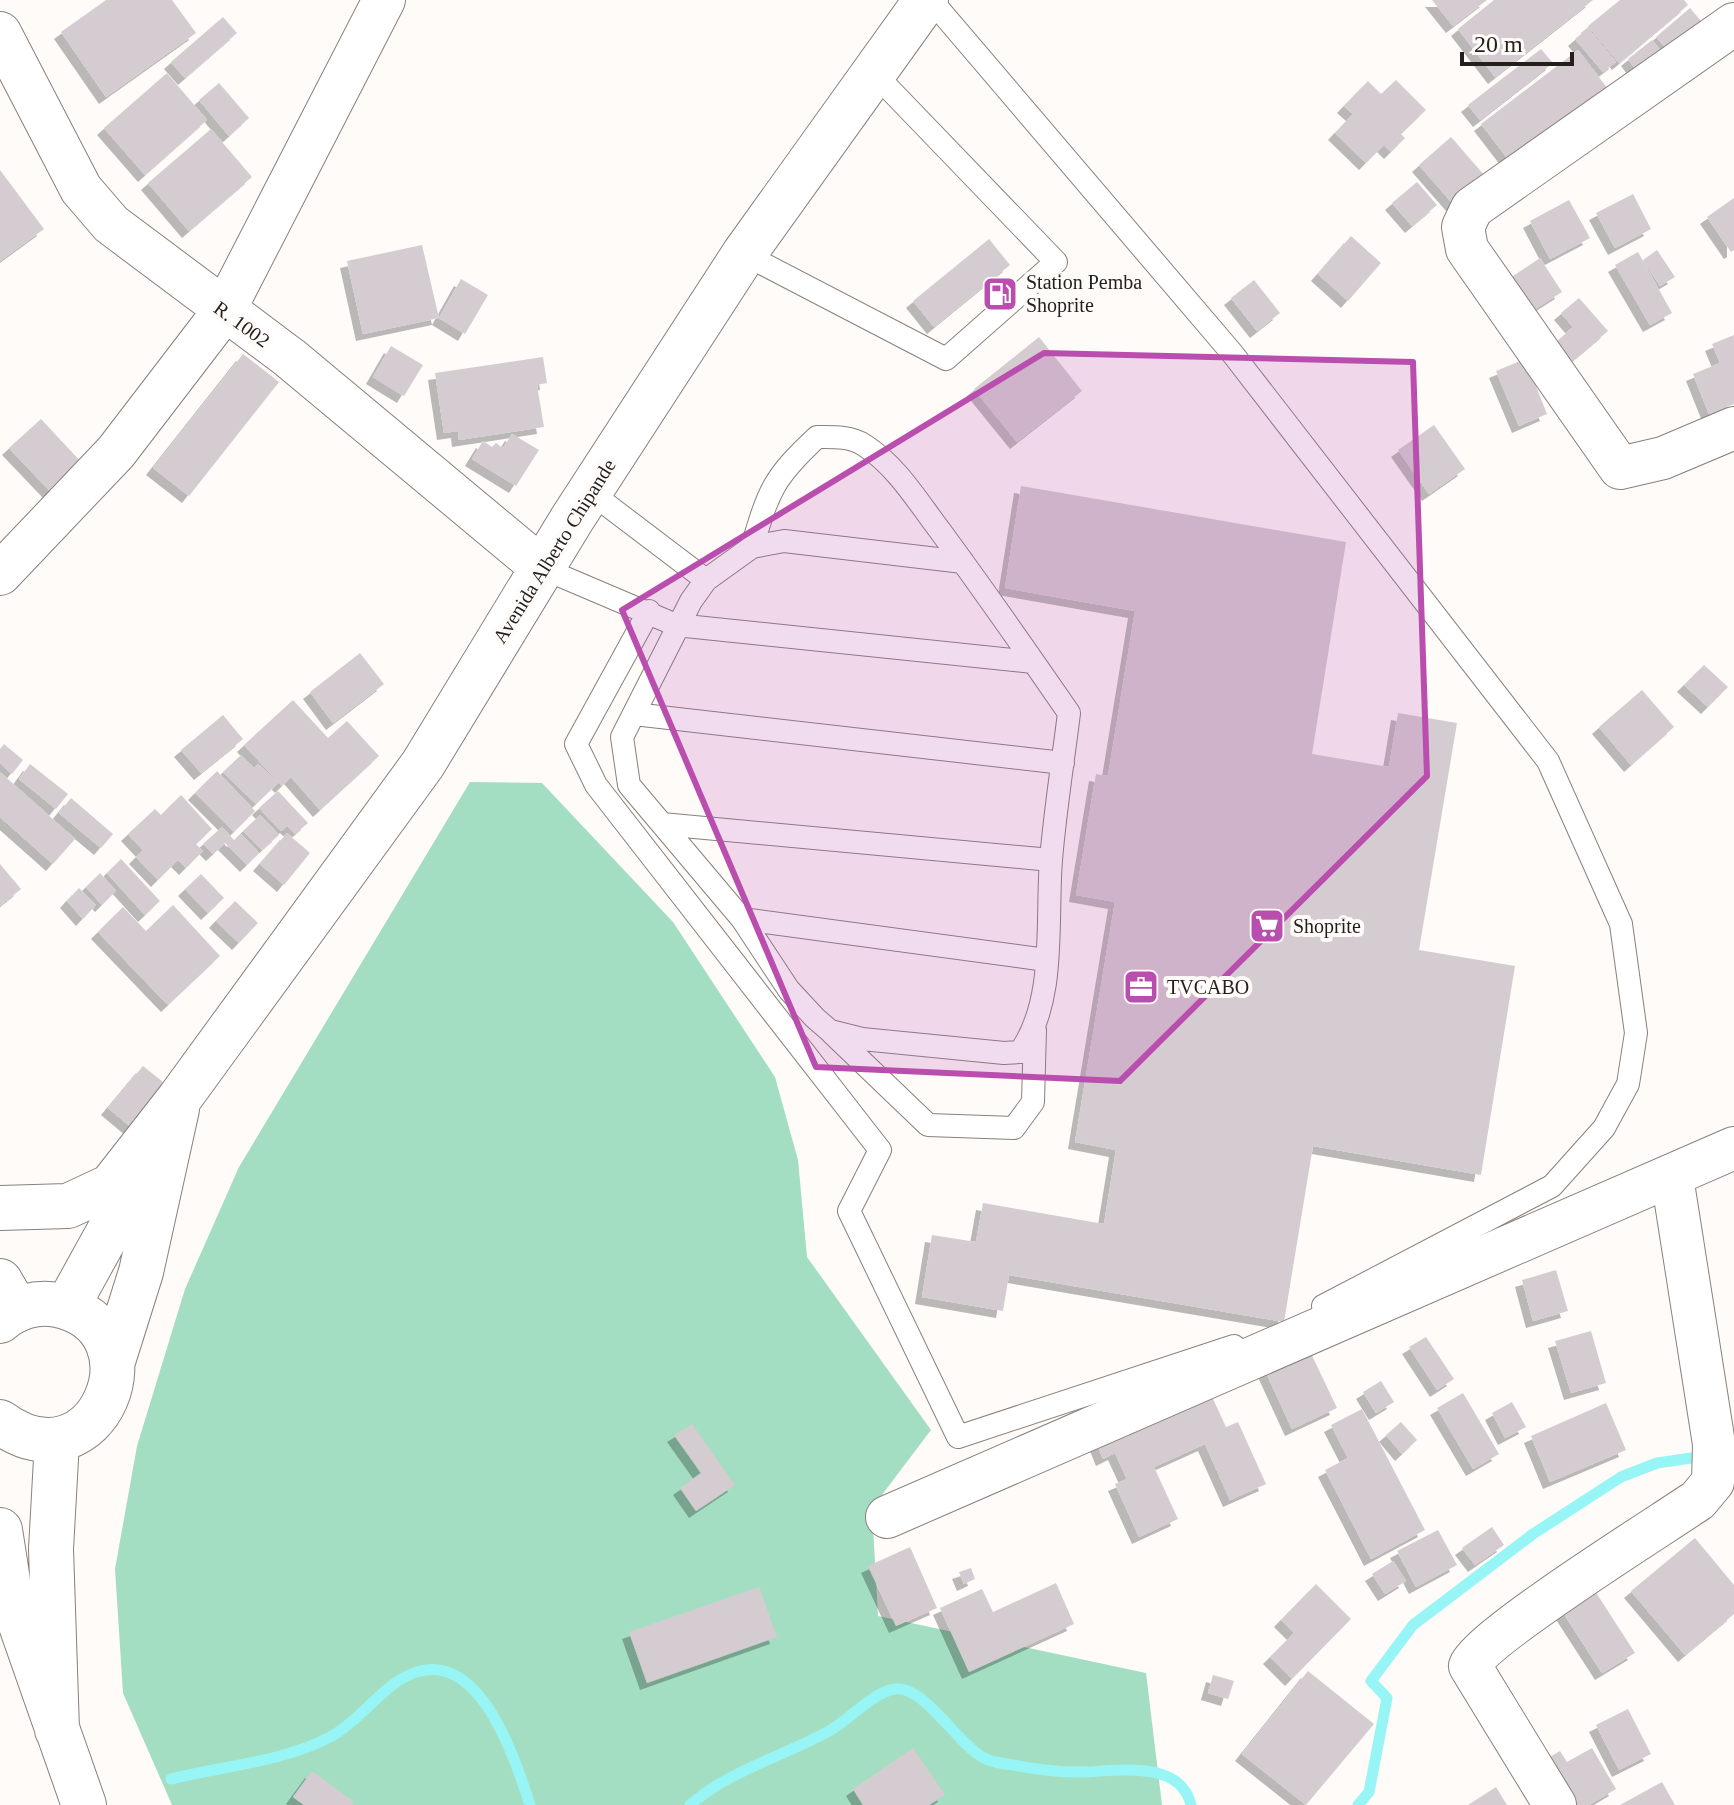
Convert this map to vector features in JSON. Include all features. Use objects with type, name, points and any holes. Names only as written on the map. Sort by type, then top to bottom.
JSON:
[{"type":"main road","name":"Avenida Alberto Chipande","points":[[179,1099],[423,764],[542,568],[744,254],[872,71],[928,0]]},
{"type":"main road","points":[[0,1208],[68,1206],[111,1186],[179,1099]]},
{"type":"main road","points":[[67,1307],[179,1099]]},
{"type":"main road","points":[[0,1422],[23,1436],[57,1441],[92,1421],[106,1404],[113,1383],[113,1361],[141,1272],[179,1099]]},
{"type":"main road","points":[[6,1304],[67,1307],[98,1328],[113,1361]]},
{"type":"main road","points":[[57,1441],[51,1549],[57,1730]]},
{"type":"main road","points":[[0,1530],[10,1594],[84,1805]]},
{"type":"street","points":[[0,574],[116,452],[224,311],[384,0]]},
{"type":"street","points":[[1734,24],[1472,208],[1463,227],[1467,249],[1620,468],[1663,458],[1734,428]]},
{"type":"street","name":"R. 1002","points":[[0,33],[81,189],[111,224],[290,358],[542,568]]},
{"type":"street","points":[[887,1517],[1734,1148]]},
{"type":"street","points":[[1555,1805],[1470,1666],[1473,1657],[1508,1629],[1698,1500],[1713,1482],[1717,1463],[1672,1177]]},
{"type":"lane","points":[[649,611],[576,744],[596,785],[880,1150],[849,1211],[958,1437],[1271,1334],[1552,1186],[1604,1128],[1628,1084],[1636,1033],[1621,924],[1548,761],[1232,353],[928,0]]},
{"type":"lane","points":[[744,254],[946,359],[1056,262],[872,71]]},
{"type":"lane","points":[[752,547],[774,481],[817,437],[845,437],[863,444],[898,475],[963,562],[1069,713],[1051,860],[1046,960],[1035,1030],[1033,1102],[1014,1128],[928,1125],[830,1031],[789,990],[742,919],[629,785],[622,737],[676,625],[706,580],[752,547],[784,541],[963,562]]},
{"type":"lane","points":[[590,492],[706,580]]},
{"type":"lane","points":[[542,568],[676,625],[1033,662]]},
{"type":"lane","points":[[634,714],[1063,763]]},
{"type":"lane","points":[[662,824],[1051,860]]},
{"type":"lane","points":[[742,919],[1046,960]]},
{"type":"lane","points":[[830,1031],[862,1039],[1004,1053],[1020,1052],[1035,1030]]},
{"type":"highlighted area","points":[[1044,353],[1413,362],[1427,776],[1120,1081],[816,1067],[622,610]]},
{"type":"green space","points":[[470,782],[542,783],[673,922],[775,1077],[798,1160],[807,1257],[931,1430],[872,1508],[878,1616],[1146,1673],[1162,1805],[172,1805],[123,1693],[115,1569],[137,1446],[185,1289],[239,1167]]},
{"type":"building","points":[[106,0],[172,0],[196,33],[106,97],[61,32]]},
{"type":"building","points":[[1432,0],[1487,0],[1453,26]]},
{"type":"building","points":[[1494,0],[1593,0],[1495,77],[1458,29]]},
{"type":"building","points":[[1620,0],[1684,0],[1688,5],[1619,63],[1588,26]]},
{"type":"building","points":[[1690,8],[1701,21],[1668,50],[1656,37]]},
{"type":"building","points":[[223,17],[237,33],[185,78],[171,62]]},
{"type":"building","points":[[1588,28],[1616,62],[1603,72],[1575,39]]},
{"type":"building","points":[[1652,40],[1661,51],[1637,71],[1628,59]]},
{"type":"building","points":[[1541,49],[1553,63],[1480,120],[1468,105]]},
{"type":"building","points":[[1578,50],[1608,89],[1511,163],[1481,124]]},
{"type":"building","points":[[167,73],[207,120],[145,175],[104,128]]},
{"type":"building","points":[[1396,80],[1426,110],[1401,134],[1405,138],[1391,152],[1384,145],[1366,163],[1335,133],[1353,114],[1344,106],[1368,81],[1381,94]]},
{"type":"building","points":[[219,83],[249,118],[229,136],[199,100]]},
{"type":"building","points":[[211,129],[252,177],[189,231],[148,183]]},
{"type":"building","points":[[1451,137],[1485,176],[1453,204],[1419,165]]},
{"type":"building","points":[[0,170],[44,229],[0,261]]},
{"type":"building","points":[[1417,182],[1437,205],[1412,226],[1392,203]]},
{"type":"building","points":[[1633,194],[1651,229],[1615,248],[1596,213]]},
{"type":"building","points":[[1734,198],[1734,250],[1731,252],[1707,217]]},
{"type":"building","points":[[1569,200],[1590,238],[1550,259],[1530,221]]},
{"type":"building","points":[[1351,236],[1381,263],[1348,301],[1318,274]]},
{"type":"building","points":[[989,239],[1010,265],[934,327],[913,301]]},
{"type":"building","points":[[422,245],[439,318],[363,334],[347,261]]},
{"type":"building","points":[[1657,250],[1675,277],[1660,286],[1643,260]]},
{"type":"building","points":[[1638,252],[1672,313],[1650,325],[1615,265]]},
{"type":"building","points":[[1540,258],[1562,292],[1529,313],[1507,280]]},
{"type":"building","points":[[461,279],[488,295],[465,334],[439,318]]},
{"type":"building","points":[[1254,280],[1280,313],[1257,331],[1231,298]]},
{"type":"building","points":[[1579,298],[1608,331],[1571,362],[1555,343],[1573,327],[1561,313]]},
{"type":"building","points":[[1734,335],[1734,404],[1709,414],[1693,374],[1720,363],[1712,344]]},
{"type":"building","points":[[1039,337],[1082,391],[1017,442],[974,389]]},
{"type":"building","points":[[391,346],[423,365],[404,396],[373,377]]},
{"type":"building","points":[[243,354],[279,382],[189,496],[153,468]]},
{"type":"building","points":[[543,357],[547,383],[537,385],[544,427],[459,440],[458,431],[444,433],[435,373]]},
{"type":"building","points":[[1525,359],[1547,414],[1519,426],[1496,371]]},
{"type":"building","points":[[41,419],[83,464],[50,491],[9,448]]},
{"type":"building","points":[[1434,425],[1465,469],[1429,494],[1398,450]]},
{"type":"building","points":[[512,434],[539,450],[516,486],[472,459],[483,441],[492,447],[496,443],[503,448]]},
{"type":"building","name":"Shoprite","points":[[1021,486],[1346,542],[1312,754],[1389,767],[1398,713],[1457,723],[1419,950],[1515,966],[1481,1175],[1313,1146],[1284,1322],[1009,1275],[1003,1311],[922,1297],[932,1235],[976,1242],[983,1203],[1104,1224],[1116,1150],[1075,1142],[1115,902],[1076,895],[1096,774],[1108,776],[1135,611],[1005,588]]},
{"type":"building","points":[[360,653],[384,684],[333,723],[310,692]]},
{"type":"building","points":[[1704,665],[1728,687],[1708,707],[1684,685]]},
{"type":"building","points":[[1642,690],[1674,727],[1631,765],[1599,727]]},
{"type":"building","points":[[293,700],[328,738],[347,721],[379,756],[320,810],[291,777],[282,786],[244,745]]},
{"type":"building","points":[[223,715],[243,739],[201,773],[181,750]]},
{"type":"building","points":[[4,744],[23,760],[12,774],[0,763],[0,749]]},
{"type":"building","points":[[241,755],[254,768],[258,764],[278,783],[256,804],[223,772]]},
{"type":"building","points":[[30,764],[68,794],[56,809],[19,779]]},
{"type":"building","points":[[217,771],[255,811],[234,832],[195,793]]},
{"type":"building","points":[[0,772],[75,839],[53,864],[0,817]]},
{"type":"building","points":[[278,791],[308,823],[295,834],[287,826],[281,831],[259,808]]},
{"type":"building","points":[[181,795],[212,829],[196,844],[203,851],[186,868],[178,860],[158,880],[136,857],[143,850],[128,834],[155,809],[161,815]]},
{"type":"building","points":[[71,798],[113,834],[101,848],[59,813]]},
{"type":"building","points":[[260,815],[279,835],[262,850],[243,831]]},
{"type":"building","points":[[222,827],[234,840],[241,834],[259,853],[247,865],[225,843],[213,854],[203,844]]},
{"type":"building","points":[[287,833],[310,853],[284,885],[260,864]]},
{"type":"building","points":[[121,859],[160,901],[145,915],[107,873]]},
{"type":"building","points":[[0,864],[21,889],[0,906]]},
{"type":"building","points":[[100,873],[116,891],[102,905],[86,887]]},
{"type":"building","points":[[201,874],[224,898],[208,913],[185,889]]},
{"type":"building","points":[[79,888],[96,905],[83,919],[67,901]]},
{"type":"building","points":[[235,901],[258,923],[239,943],[216,921]]},
{"type":"building","points":[[173,905],[220,956],[168,1005],[98,932],[123,907],[146,931]]},
{"type":"building","points":[[143,1066],[168,1086],[133,1129],[108,1108]]},
{"type":"building","points":[[1556,1270],[1568,1311],[1533,1321],[1522,1280]]},
{"type":"building","points":[[1591,1331],[1606,1383],[1571,1393],[1555,1341]]},
{"type":"building","points":[[1426,1337],[1454,1379],[1437,1390],[1409,1347]]},
{"type":"building","points":[[1307,1345],[1337,1408],[1292,1429],[1263,1366]]},
{"type":"building","points":[[1381,1381],[1394,1402],[1376,1413],[1363,1392]]},
{"type":"building","points":[[1208,1388],[1226,1427],[1238,1422],[1266,1484],[1230,1500],[1205,1444],[1154,1467],[1178,1519],[1139,1537],[1115,1484],[1127,1479],[1115,1453],[1103,1459],[1095,1439]]},
{"type":"building","points":[[1463,1393],[1499,1454],[1473,1469],[1437,1408]]},
{"type":"building","points":[[1512,1402],[1526,1427],[1505,1438],[1492,1413]]},
{"type":"building","points":[[1606,1403],[1626,1450],[1550,1482],[1531,1436]]},
{"type":"building","points":[[1362,1409],[1425,1530],[1371,1559],[1325,1470],[1348,1458],[1331,1425]]},
{"type":"building","points":[[1401,1422],[1417,1440],[1402,1454],[1386,1435]]},
{"type":"building","points":[[692,1424],[735,1485],[696,1511],[680,1488],[701,1473],[674,1435]]},
{"type":"building","points":[[1492,1527],[1504,1545],[1475,1565],[1462,1548]]},
{"type":"building","points":[[1438,1530],[1457,1565],[1416,1587],[1397,1551]]},
{"type":"building","points":[[1695,1538],[1734,1585],[1734,1614],[1685,1655],[1631,1591]]},
{"type":"building","points":[[910,1547],[937,1608],[896,1626],[868,1566]]},
{"type":"building","points":[[1393,1561],[1406,1581],[1385,1594],[1372,1574]]},
{"type":"building","points":[[971,1568],[975,1579],[964,1584],[959,1572]]},
{"type":"building","points":[[1056,1583],[1074,1624],[969,1672],[940,1608],[982,1589],[993,1612]]},
{"type":"building","points":[[1316,1584],[1351,1619],[1292,1679],[1270,1657],[1294,1633],[1281,1620]]},
{"type":"building","points":[[759,1587],[777,1637],[647,1683],[629,1632]]},
{"type":"building","points":[[1593,1588],[1635,1653],[1602,1673],[1560,1608]]},
{"type":"building","points":[[1308,1671],[1374,1724],[1306,1805],[1242,1754]]},
{"type":"building","points":[[1213,1675],[1234,1681],[1228,1699],[1208,1693]]},
{"type":"building","points":[[1628,1709],[1651,1754],[1619,1770],[1596,1725]]},
{"type":"building","points":[[913,1748],[945,1795],[929,1805],[863,1805],[853,1789]]},
{"type":"building","points":[[1592,1748],[1616,1789],[1589,1805],[1570,1805],[1544,1760],[1560,1751],[1567,1762]]},
{"type":"building","points":[[312,1771],[354,1802],[352,1805],[304,1805],[293,1797]]},
{"type":"building","points":[[1662,1782],[1675,1805],[1620,1805]]},
{"type":"building","points":[[1496,1787],[1507,1805],[1468,1805]]},
{"type":"waterway","points":[[1358,1805],[1369,1792],[1387,1698],[1371,1681],[1413,1625],[1533,1534],[1621,1477],[1657,1463],[1698,1457]]},
{"type":"waterway","points":[[171,1779],[274,1758],[313,1745],[341,1730],[398,1681],[425,1670],[448,1672],[468,1684],[486,1704],[513,1756],[530,1805]]},
{"type":"waterway","points":[[690,1805],[723,1782],[829,1731],[869,1701],[895,1689],[906,1690],[929,1705],[963,1741],[987,1759],[1054,1771],[1127,1770],[1160,1774],[1174,1780],[1184,1790],[1191,1805]]},
{"type":"place","name":"Station Pemba Shoprite","points":[[1000,294]]},
{"type":"place","name":"Shoprite","points":[[1267,926]]},
{"type":"place","name":"TVCABO","points":[[1141,987]]}]
